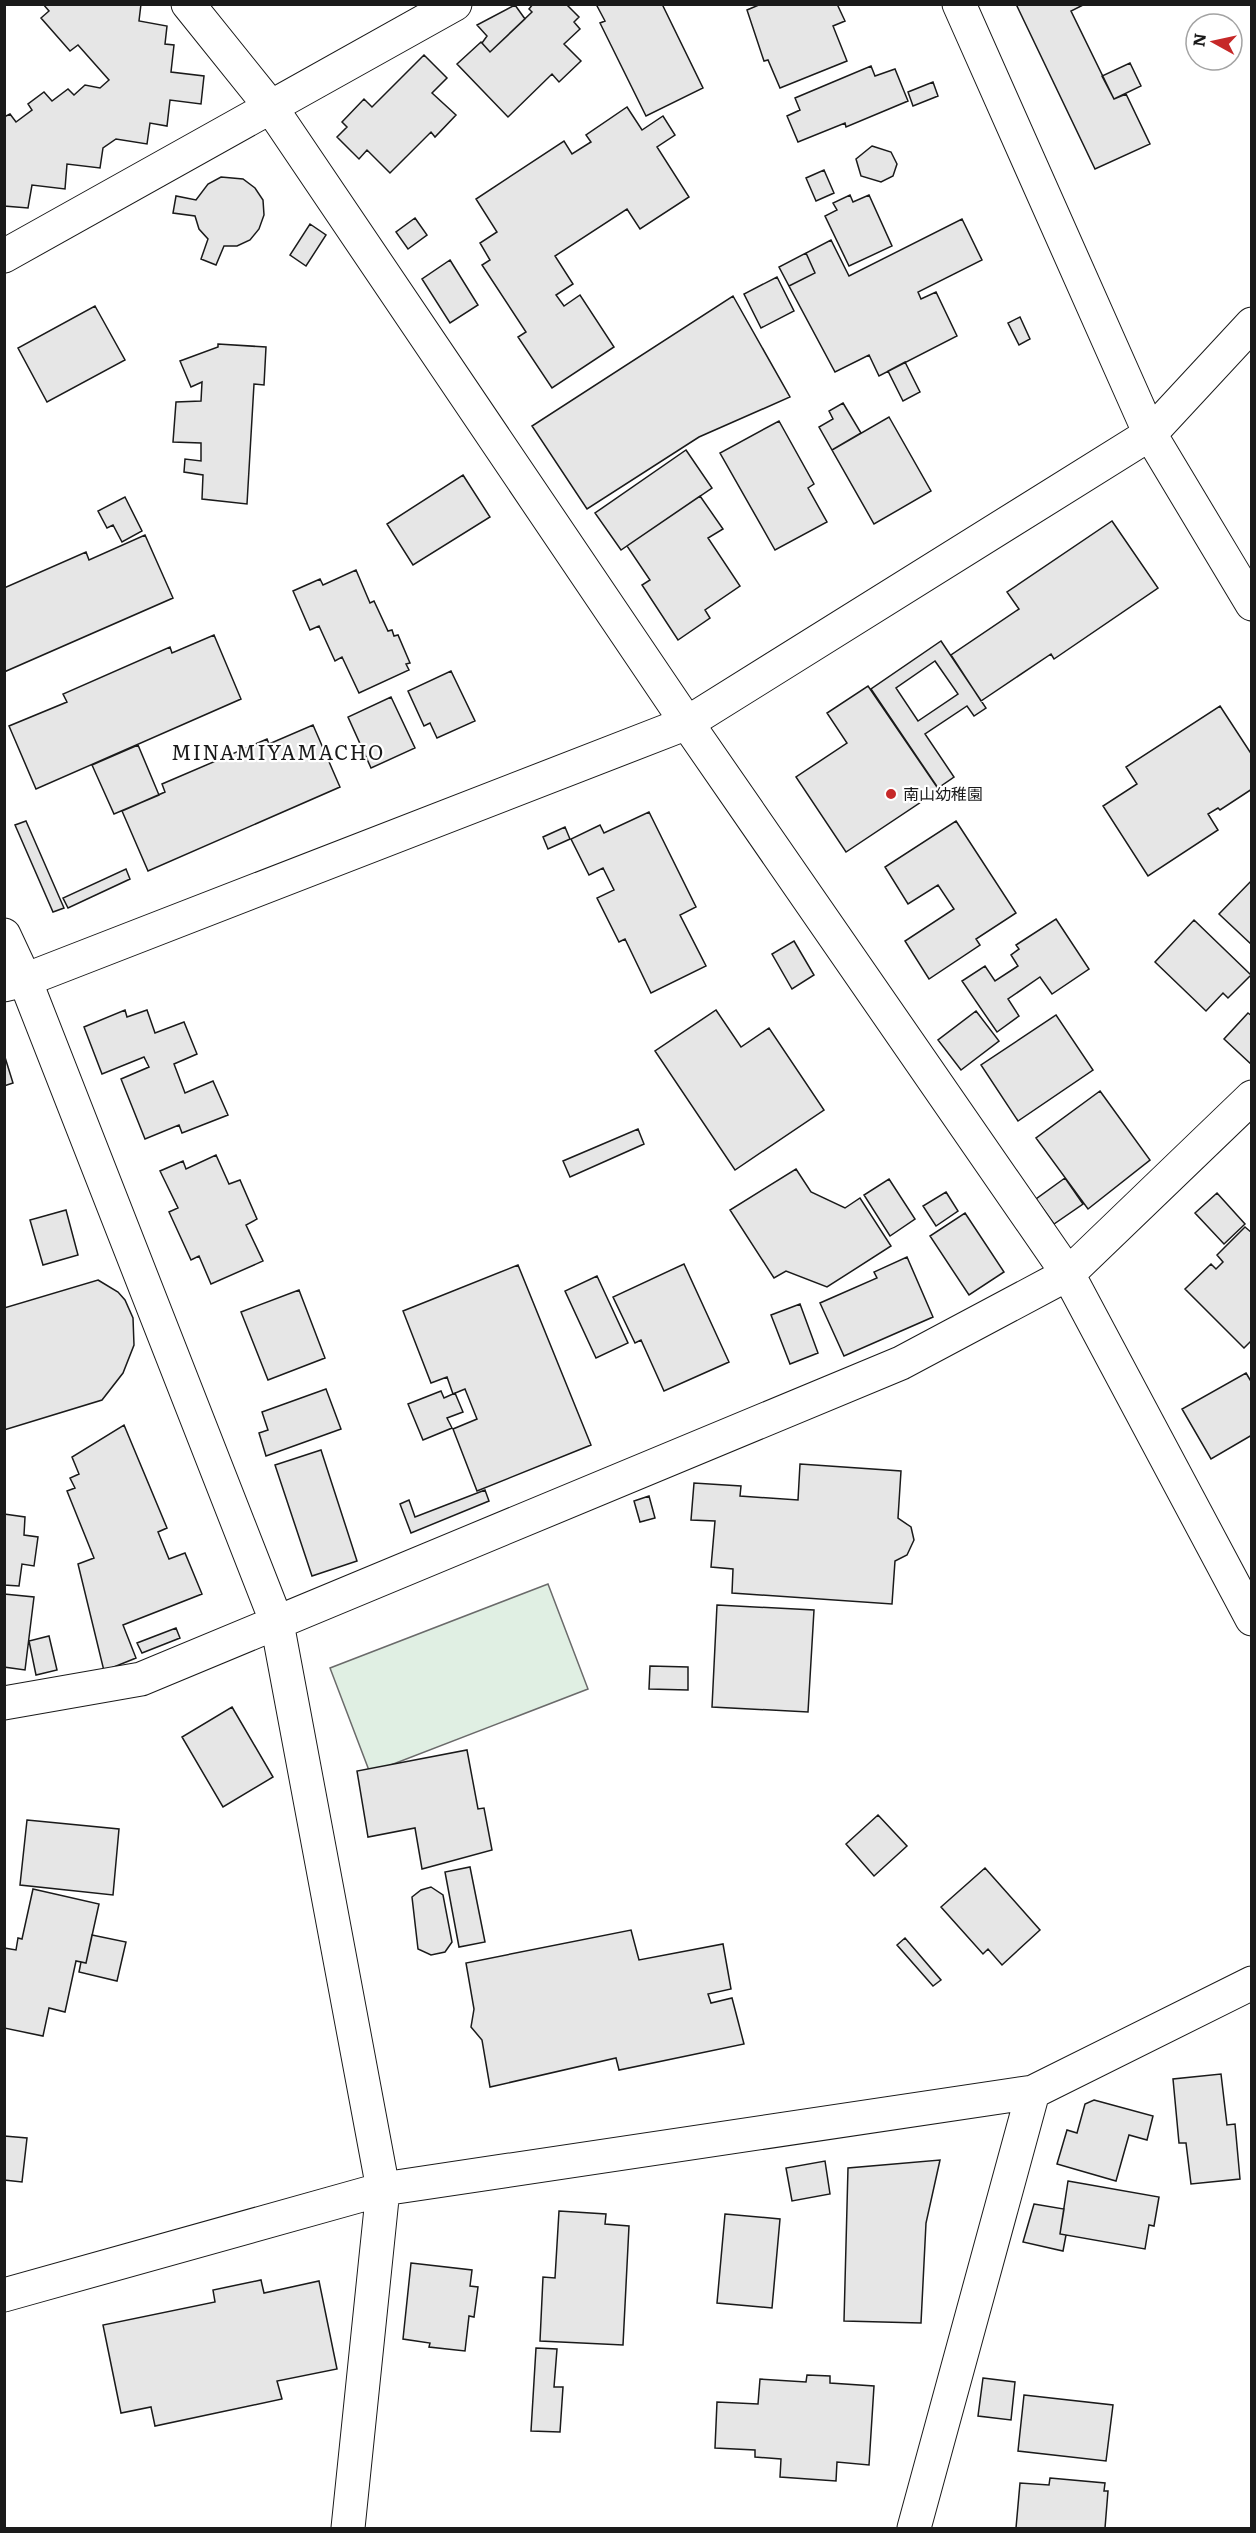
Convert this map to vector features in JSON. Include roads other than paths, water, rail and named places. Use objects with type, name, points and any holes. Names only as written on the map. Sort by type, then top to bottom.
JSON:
[{"type":"street","points":[[188,4],[270,106],[687,723],[1068,1274],[1251,1619]]},
{"type":"street","points":[[4,256],[455,4]]},
{"type":"street","points":[[959,4],[1150,434],[1251,604]]},
{"type":"street","points":[[15,982],[687,723],[1150,434],[1251,324]]},
{"type":"street","points":[[4,935],[15,982],[277,1623],[383,2189],[348,2529]]},
{"type":"street","points":[[4,1703],[141,1679],[901,1363],[1068,1274],[1251,1097]]},
{"type":"street","points":[[4,2295],[383,2189],[1034,2092],[1251,1983]]},
{"type":"street","points":[[914,2529],[1034,2092]]},
{"type":"place","name":"南山幼稚園","points":[[891,794]]},
{"type":"district","name":"MINAMIYAMACHO","points":[[278,753]]}]
